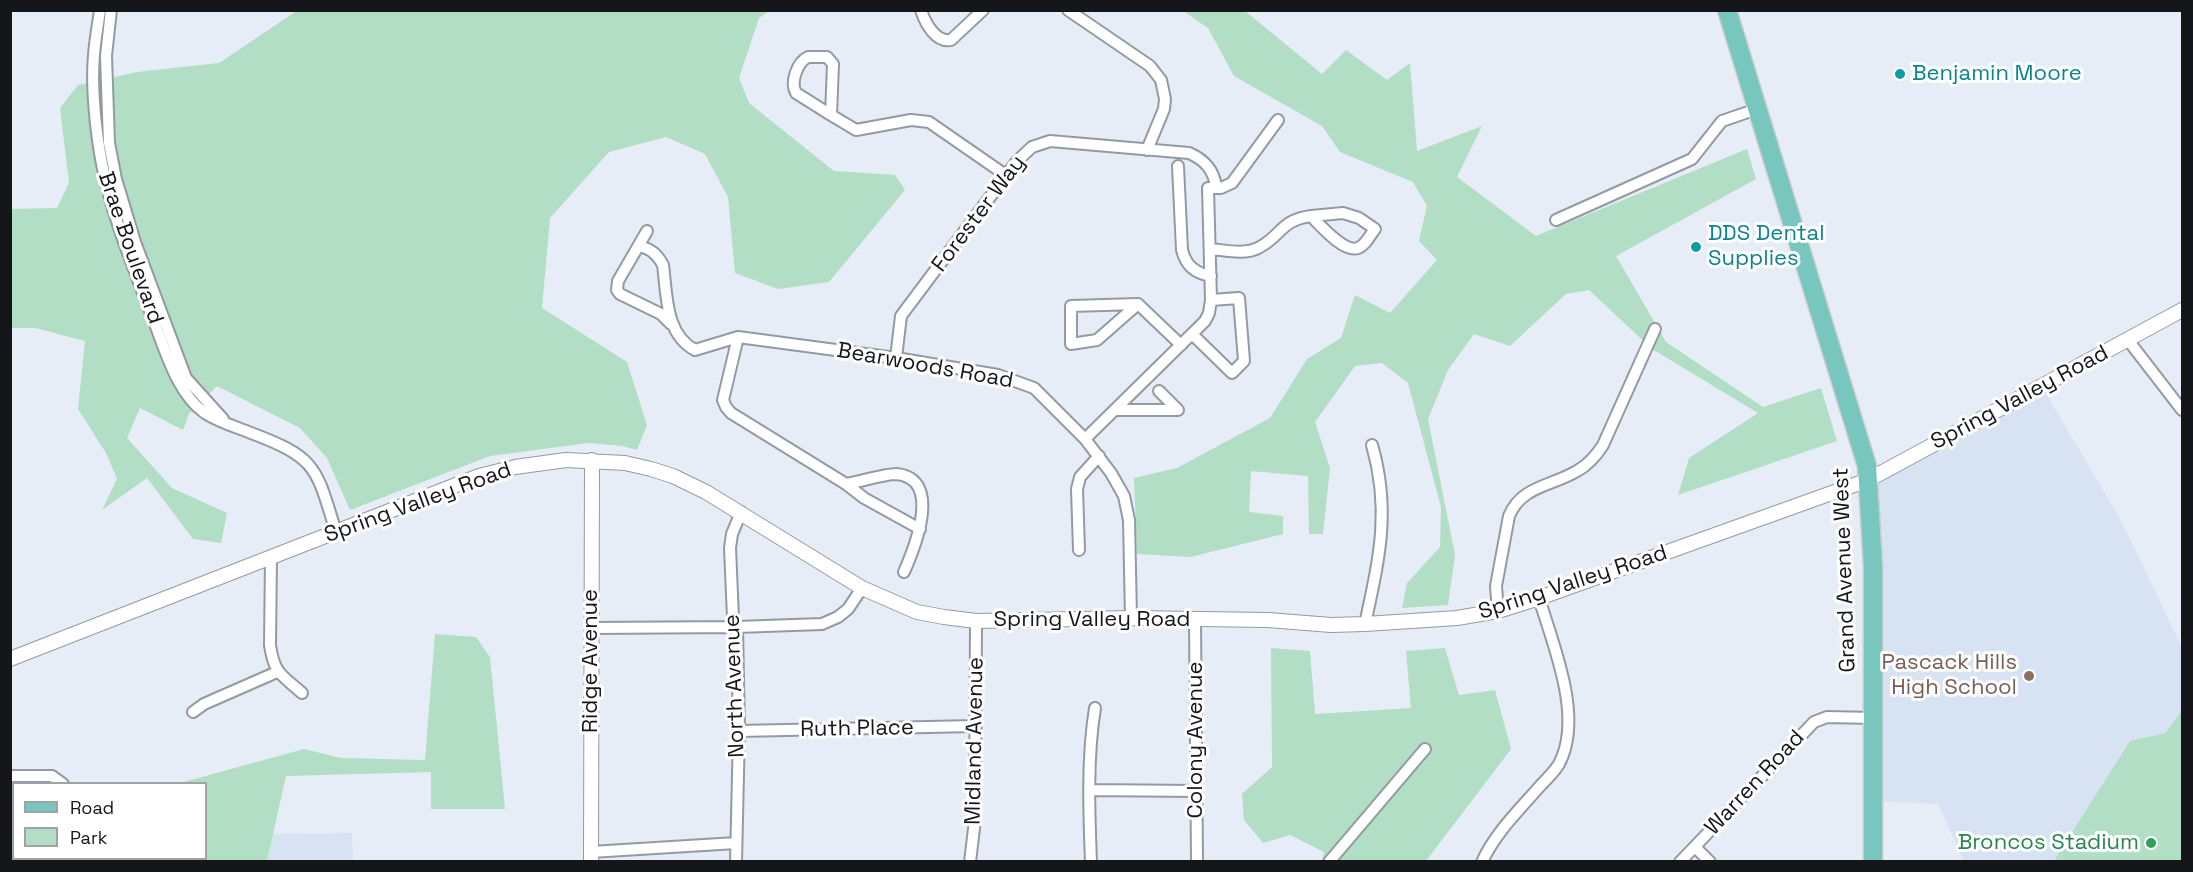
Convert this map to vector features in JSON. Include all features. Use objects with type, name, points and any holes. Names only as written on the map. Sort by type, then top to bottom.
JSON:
[{"type":"main road","name":"Grand Avenue West","points":[[1727,10],[1864,454],[1868,480],[1873,566],[1873,861]]},
{"type":"street","name":"Brae Boulevard","points":[[100,10],[94,57],[94,95],[101,163],[112,207],[172,368],[189,396],[205,413],[227,424],[283,445],[307,462],[315,471],[321,484],[336,532]]},
{"type":"street","name":"Brae Boulevard","points":[[111,10],[106,56],[109,143],[124,206],[186,378],[227,424]]},
{"type":"street","points":[[921,10],[936,37],[945,41],[951,40],[983,10]]},
{"type":"street","points":[[1068,10],[1150,66],[1161,80],[1165,99],[1164,109],[1147,150]]},
{"type":"street","points":[[831,115],[833,64],[827,57],[804,59],[800,62],[794,90],[831,115],[856,130],[911,120],[929,122],[1008,176]]},
{"type":"street","points":[[1556,220],[1692,159],[1722,121],[1758,109]]},
{"type":"street","points":[[1085,439],[1205,321],[1211,300],[1208,188],[1227,187],[1232,183],[1278,120]]},
{"type":"street","name":"Forester Way","points":[[896,358],[901,316],[1024,153],[1041,143],[1050,141],[1181,152],[1198,156],[1211,170],[1215,188]]},
{"type":"street","points":[[1178,166],[1184,258],[1194,270],[1210,276]]},
{"type":"street","points":[[1210,249],[1250,251],[1257,249],[1293,220],[1311,216],[1351,214],[1375,230],[1364,245],[1352,249],[1344,246],[1311,216]]},
{"type":"street","name":"Bearwoods Road","points":[[647,231],[618,280],[617,290],[620,294],[661,314],[672,325],[681,340],[695,350],[738,337],[896,358],[998,375],[1034,388],[1085,439],[1111,473],[1124,496],[1129,520],[1131,618]]},
{"type":"street","points":[[639,246],[654,252],[663,265],[672,325]]},
{"type":"street","points":[[1192,334],[1232,373],[1244,361],[1239,298],[1211,300]]},
{"type":"street","points":[[1138,304],[1097,340],[1071,344],[1071,306],[1138,304],[1181,345]]},
{"type":"street","name":"Spring Valley Road","points":[[10,659],[478,476],[515,467],[566,460],[625,463],[673,476],[741,512],[862,588],[917,612],[976,621],[1131,618],[1365,624],[1457,618],[1498,610],[1539,598],[1868,480],[2182,310]]},
{"type":"street","points":[[1498,610],[1496,586],[1513,505],[1530,490],[1578,471],[1597,455],[1655,329]]},
{"type":"street","points":[[738,337],[723,399],[726,407],[736,416],[846,484],[883,510],[920,529]]},
{"type":"street","points":[[2128,340],[2182,410]]},
{"type":"street","points":[[1115,410],[1178,410],[1159,391]]},
{"type":"street","points":[[1365,624],[1380,548],[1382,522],[1381,479],[1372,444]]},
{"type":"street","points":[[1079,550],[1077,489],[1080,477],[1099,456]]},
{"type":"street","name":"Ridge Avenue","points":[[591,856],[592,460]]},
{"type":"street","points":[[846,484],[896,474],[914,481],[922,496],[920,529],[918,540],[904,572]]},
{"type":"street","name":"North Avenue","points":[[736,861],[737,627],[733,618],[730,548],[732,534],[741,512]]},
{"type":"street","points":[[271,558],[270,645],[277,672],[302,693]]},
{"type":"street","points":[[591,627],[737,627],[822,624],[838,617],[848,609],[862,588]]},
{"type":"street","points":[[1482,861],[1496,837],[1558,765],[1567,737],[1567,708],[1563,683],[1539,598]]},
{"type":"street","name":"Colony Avenue","points":[[1195,619],[1197,861]]},
{"type":"street","name":"Midland Avenue","points":[[970,861],[975,820],[976,621]]},
{"type":"street","points":[[192,712],[204,704],[277,672]]},
{"type":"street","points":[[1091,861],[1090,790],[1092,726],[1095,708]]},
{"type":"street","name":"Warren Road","points":[[1680,861],[1814,722],[1827,717],[1873,718]]},
{"type":"street","name":"Ruth Place","points":[[738,731],[975,726]]},
{"type":"street","points":[[1329,861],[1425,749]]},
{"type":"street","points":[[10,776],[52,777],[61,782]]},
{"type":"street","points":[[1090,790],[1196,791]]},
{"type":"street","points":[[591,856],[736,843]]},
{"type":"street","points":[[1695,847],[1710,861]]},
{"type":"shaded area","points":[[2042,387],[2123,524],[2182,648],[2182,861],[1964,861],[1938,804],[1873,801],[1868,480]]},
{"type":"shaded area","points":[[352,833],[353,861],[267,862],[273,834]]},
{"type":"green space","points":[[298,10],[769,11],[759,18],[739,78],[749,103],[834,171],[895,175],[905,190],[829,282],[778,289],[735,273],[728,197],[705,154],[666,137],[609,152],[550,218],[542,308],[627,362],[647,425],[637,450],[589,443],[490,456],[350,510],[327,458],[300,428],[217,386],[189,414],[183,430],[140,408],[127,438],[172,488],[227,513],[221,543],[193,539],[147,478],[102,510],[117,479],[106,453],[78,409],[85,341],[35,328],[11,328],[10,209],[57,208],[69,183],[60,108],[78,85],[137,72],[219,63]]},
{"type":"green space","points":[[1183,11],[1245,11],[1322,74],[1346,50],[1387,80],[1410,63],[1417,151],[1482,126],[1457,177],[1536,236],[1747,149],[1756,179],[1616,256],[1666,342],[1763,407],[1821,388],[1837,441],[1678,495],[1689,458],[1758,413],[1652,349],[1589,290],[1566,294],[1510,346],[1474,334],[1448,370],[1428,419],[1455,555],[1448,605],[1402,608],[1407,583],[1440,547],[1441,507],[1408,383],[1382,363],[1355,366],[1315,422],[1330,468],[1323,534],[1309,534],[1308,476],[1251,471],[1249,512],[1283,516],[1283,534],[1190,557],[1137,554],[1134,478],[1177,468],[1270,418],[1307,359],[1341,338],[1355,295],[1390,313],[1437,260],[1419,241],[1427,206],[1413,182],[1340,152],[1322,126],[1234,76],[1208,28]]},
{"type":"green space","points":[[435,634],[476,637],[490,657],[505,809],[431,809],[431,772],[286,776],[267,861],[133,861],[207,860],[207,782],[184,782],[304,749],[341,758],[425,760]]},
{"type":"green space","points":[[1271,648],[1310,651],[1315,714],[1411,708],[1406,651],[1445,648],[1459,695],[1495,690],[1511,749],[1426,861],[1322,861],[1324,852],[1290,835],[1263,843],[1244,820],[1242,794],[1272,767]]},
{"type":"green space","points":[[2182,710],[2182,861],[2054,861],[2130,741],[2166,733]]},
{"type":"place","name":"Benjamin Moore","points":[[1900,74]]},
{"type":"place","name":"DDS Dental Supplies","points":[[1696,247]]},
{"type":"place","name":"Pascack Hills High School","points":[[2029,676]]},
{"type":"place","name":"Broncos Stadium","points":[[2151,843]]}]
